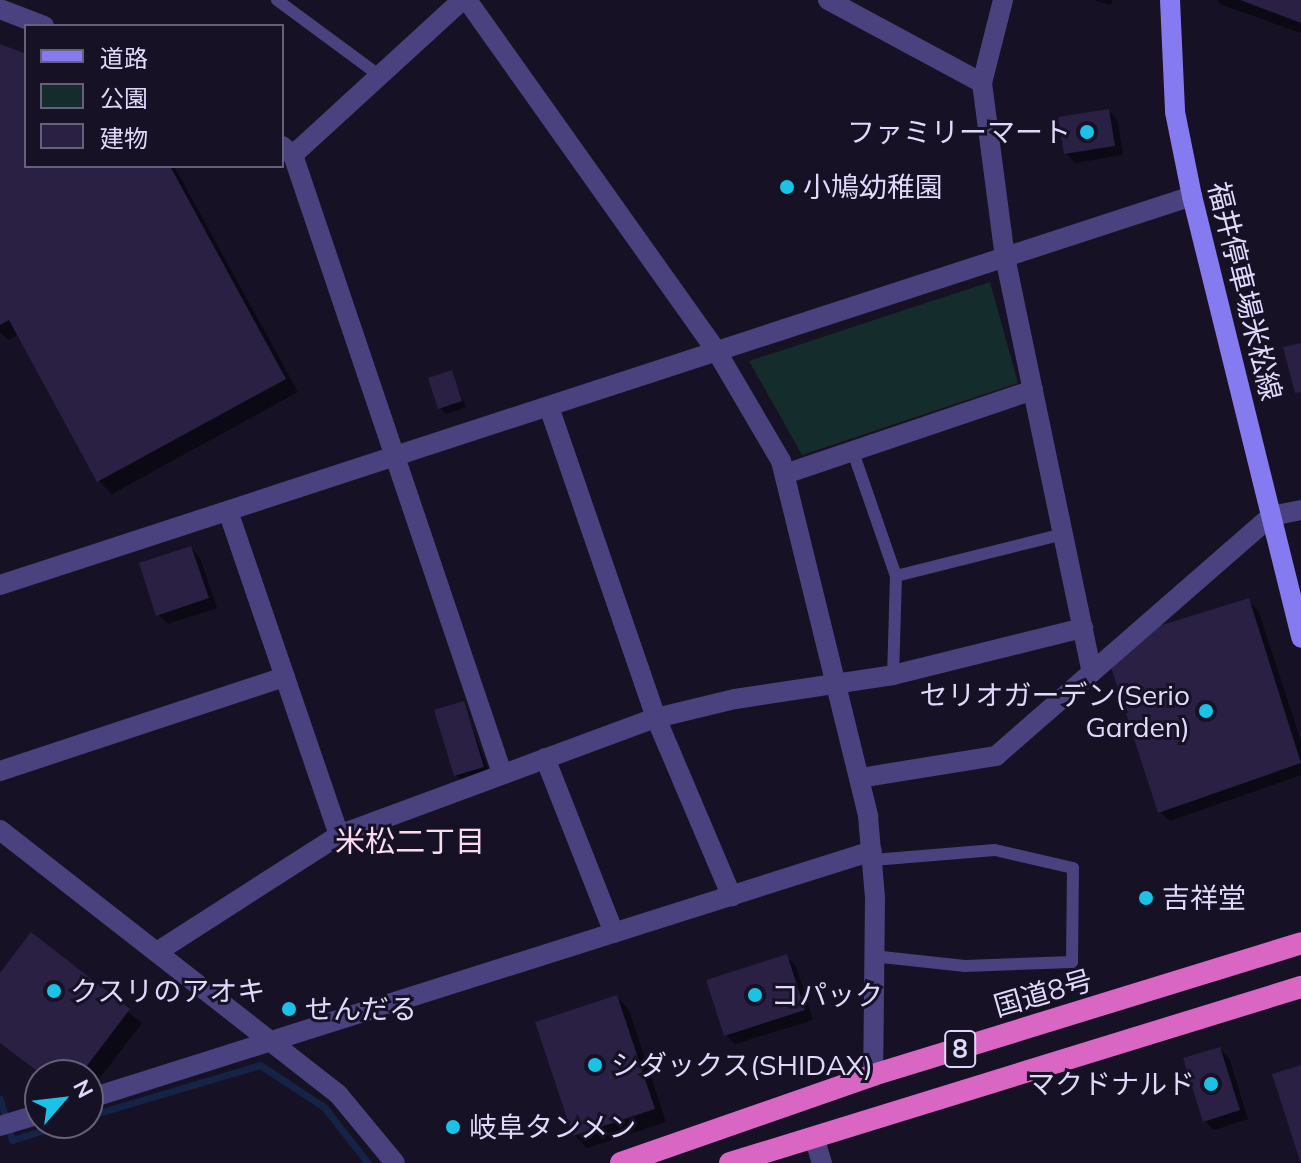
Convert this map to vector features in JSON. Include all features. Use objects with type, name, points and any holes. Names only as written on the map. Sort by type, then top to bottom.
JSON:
[{"type":"highway","name":"国道8号","points":[[621,1163],[873,1075],[1301,943]]},
{"type":"highway","name":"8","points":[[730,1163],[1301,987]]},
{"type":"main road","name":"福井停車場米松線","points":[[1170,0],[1175,112],[1192,196],[1301,638]]},
{"type":"street","points":[[502,773],[396,457],[288,151],[380,76],[464,0],[717,352],[785,474],[860,778],[873,855],[873,1075]]},
{"type":"street","points":[[828,0],[982,83]]},
{"type":"street","points":[[1003,0],[982,83],[1005,257],[1092,672]]},
{"type":"street","points":[[0,9],[39,24]]},
{"type":"street","points":[[0,585],[1192,196]]},
{"type":"street","points":[[785,474],[1033,390]]},
{"type":"street","points":[[549,407],[656,718],[732,897]]},
{"type":"street","points":[[860,778],[996,756],[1271,516],[1301,510]]},
{"type":"street","points":[[228,511],[339,835]]},
{"type":"street","points":[[157,952],[339,835],[656,718],[893,675],[1083,628]]},
{"type":"street","points":[[0,771],[285,677]]},
{"type":"street","points":[[545,758],[614,933]]},
{"type":"street","points":[[0,830],[338,1094],[395,1163]]},
{"type":"street","points":[[104,1094],[873,855]]},
{"type":"street","points":[[0,1126],[24,1119]]},
{"type":"street","points":[[814,1137],[822,1163]]},
{"type":"lane","points":[[277,0],[380,76]]},
{"type":"lane","points":[[853,452],[896,576],[893,675]]},
{"type":"lane","points":[[896,576],[1063,534]]},
{"type":"lane","points":[[873,855],[995,850],[1073,868],[1072,962],[965,966],[873,956]]},
{"type":"green space","points":[[990,282],[1018,383],[802,455],[749,361]]},
{"type":"building","points":[[1240,0],[1301,0],[1301,23]]},
{"type":"building","points":[[0,44],[24,53],[24,168],[171,168],[286,379],[97,482],[9,320],[0,325]]},
{"type":"building","name":"ファミリーマート","points":[[1109,109],[1115,146],[1064,154],[1058,117]]},
{"type":"building","points":[[1301,343],[1301,392],[1295,393],[1283,347]]},
{"type":"building","points":[[452,370],[462,401],[438,409],[428,378]]},
{"type":"building","points":[[191,546],[209,598],[156,616],[139,563]]},
{"type":"building","name":"セリオガーデン(Serio Garden)","points":[[1249,598],[1301,763],[1158,813],[1111,667],[1146,630]]},
{"type":"building","points":[[464,701],[484,767],[454,776],[434,710]]},
{"type":"building","name":"クスリのアオキ","points":[[31,932],[130,1009],[92,1059],[24,1061],[0,1043],[0,973]]},
{"type":"building","name":"コパック","points":[[787,954],[805,1010],[724,1036],[706,980]]},
{"type":"building","name":"シダックス(SHIDAX)","points":[[617,995],[655,1109],[573,1136],[535,1022]]},
{"type":"building","name":"マクドナルド","points":[[1220,1047],[1240,1110],[1203,1122],[1183,1058]]},
{"type":"building","points":[[1301,1065],[1301,1161],[1300,1161],[1272,1074]]},
{"type":"waterway","points":[[104,1111],[260,1065],[324,1107],[368,1163]]},
{"type":"waterway","points":[[0,1099],[12,1140],[24,1136]]},
{"type":"place","name":"ファミリーマート","points":[[1087,132]]},
{"type":"place","name":"小鳩幼稚園","points":[[787,187]]},
{"type":"place","name":"セリオガーデン(Serio Garden)","points":[[1206,711]]},
{"type":"place","name":"吉祥堂","points":[[1146,898]]},
{"type":"place","name":"クスリのアオキ","points":[[54,991]]},
{"type":"place","name":"コパック","points":[[755,995]]},
{"type":"place","name":"せんだる","points":[[289,1009]]},
{"type":"place","name":"シダックス(SHIDAX)","points":[[595,1065]]},
{"type":"place","name":"マクドナルド","points":[[1211,1084]]},
{"type":"place","name":"岐阜タンメン","points":[[453,1127]]},
{"type":"district","name":"米松二丁目","points":[[410,841]]}]
